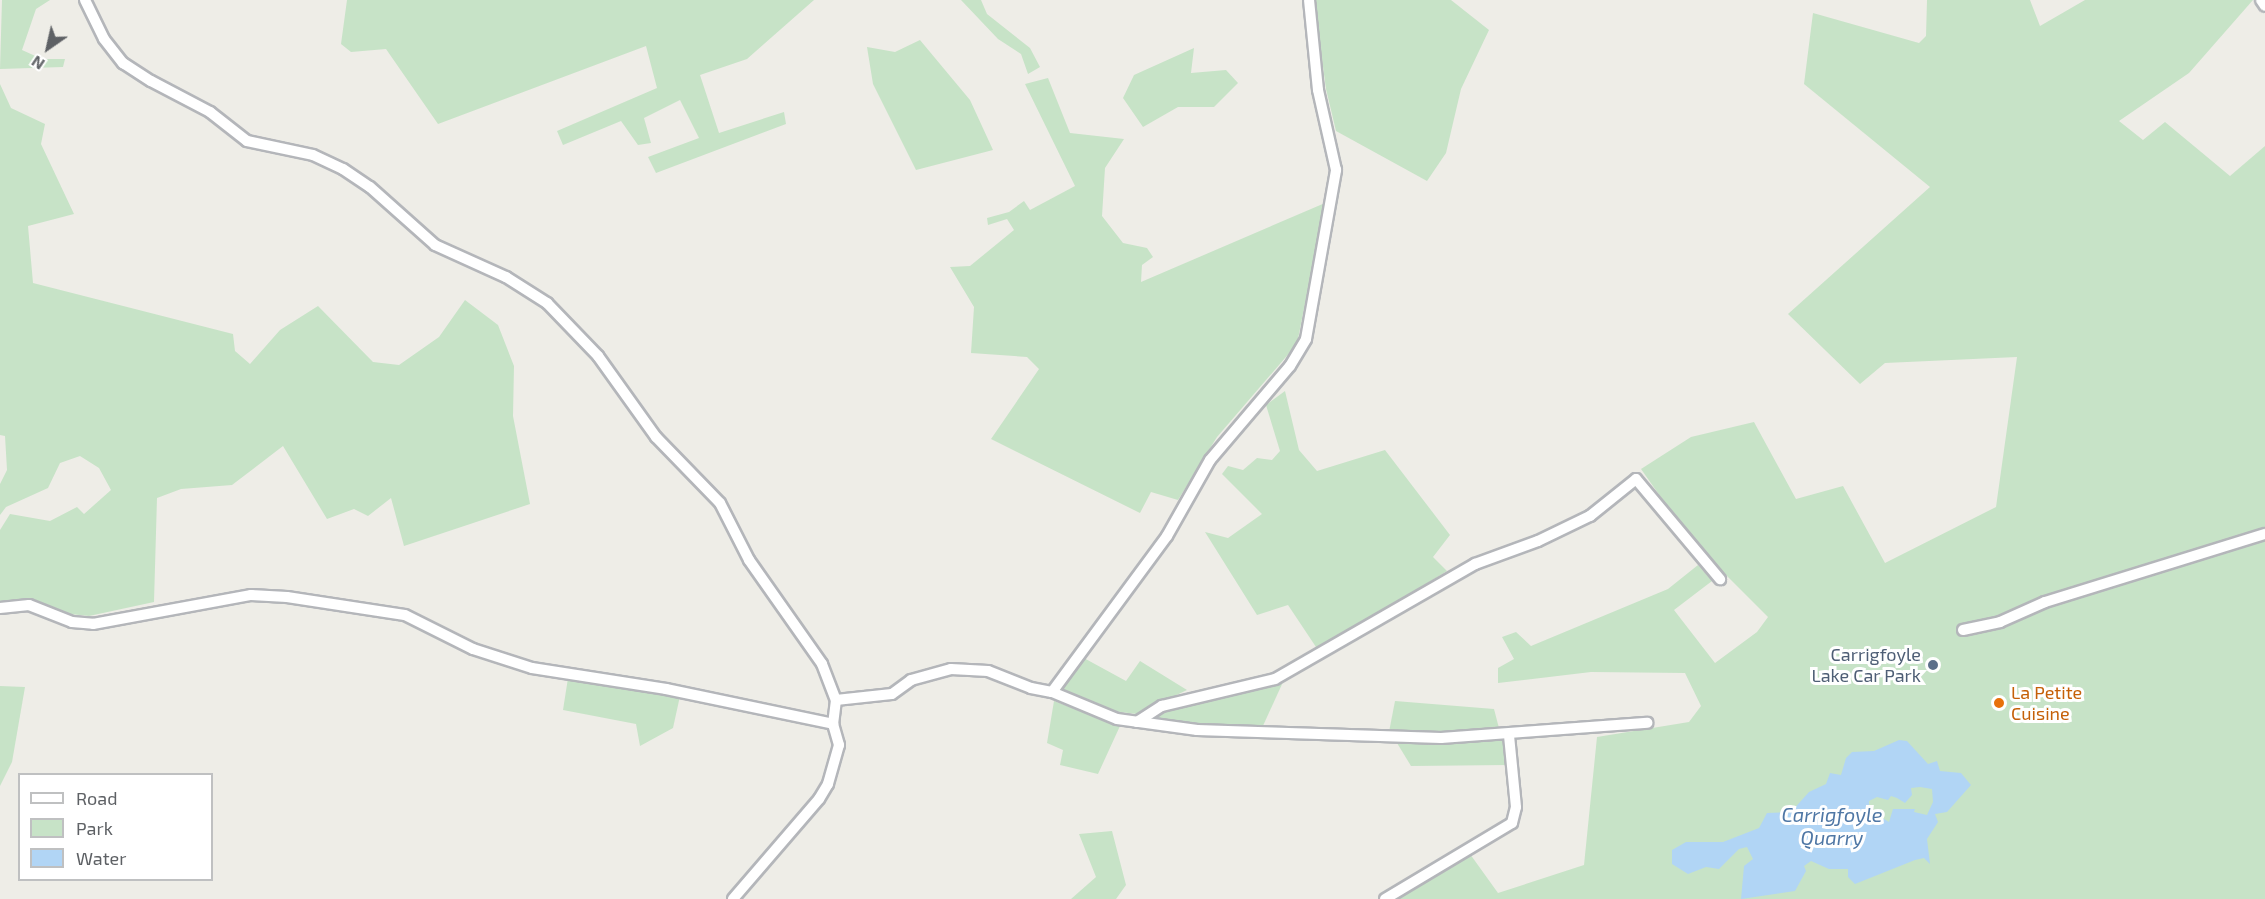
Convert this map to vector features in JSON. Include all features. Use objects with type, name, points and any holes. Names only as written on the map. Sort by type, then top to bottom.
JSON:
[{"type":"street","points":[[85,0],[104,39],[123,63],[141,75],[210,112],[247,141],[313,155],[344,169],[370,187],[435,245],[506,278],[547,303],[598,356],[656,437],[720,503],[749,560],[822,664],[836,700],[833,724],[839,745],[828,784],[733,899]]},
{"type":"street","points":[[1052,692],[1167,536],[1210,460],[1290,366],[1306,339],[1336,170],[1318,90],[1309,0]]},
{"type":"street","points":[[2261,0],[2265,6]]},
{"type":"street","points":[[1137,722],[1162,706],[1275,679],[1475,564],[1538,541],[1590,516],[1636,479],[1720,579]]},
{"type":"street","points":[[1963,630],[2000,622],[2045,602],[2265,534]]},
{"type":"street","points":[[0,608],[29,605],[72,622],[93,624],[251,595],[286,597],[405,615],[474,649],[532,668],[666,689],[833,724]]},
{"type":"street","points":[[836,700],[892,694],[911,680],[951,669],[988,671],[1031,688],[1052,692],[1117,719],[1197,730],[1310,735],[1509,736],[1647,723]]},
{"type":"street","points":[[1385,899],[1512,823],[1516,807],[1509,736]]},
{"type":"green space","points":[[2,0],[50,0],[36,9],[22,50],[42,59],[65,59],[63,67],[0,69]]},
{"type":"green space","points":[[347,0],[814,0],[747,59],[700,75],[719,133],[784,112],[786,124],[656,173],[648,157],[699,138],[680,100],[644,118],[651,143],[638,145],[621,121],[563,145],[557,131],[657,88],[646,46],[438,124],[386,49],[351,52],[341,44]]},
{"type":"green space","points":[[961,0],[981,0],[987,14],[1030,48],[1040,67],[1028,74],[1021,54],[998,39]]},
{"type":"green space","points":[[1314,0],[1451,0],[1489,30],[1461,89],[1446,153],[1427,181],[1336,131],[1326,89]]},
{"type":"green space","points":[[1927,0],[2030,0],[2040,26],[2085,0],[2253,0],[2189,73],[2119,121],[2143,140],[2165,122],[2230,176],[2265,146],[2265,899],[1400,899],[1398,895],[1470,854],[1498,893],[1584,865],[1597,737],[1689,722],[1701,706],[1685,673],[1591,672],[1498,683],[1498,668],[1514,659],[1502,637],[1516,632],[1531,646],[1668,589],[1698,565],[1712,581],[1674,610],[1715,663],[1757,632],[1768,617],[1691,540],[1641,469],[1691,437],[1754,422],[1796,499],[1843,486],[1885,563],[1996,507],[2017,357],[1885,363],[1860,384],[1788,314],[1930,187],[1804,84],[1813,13],[1919,43],[1926,36]]},
{"type":"green space","points":[[920,40],[970,100],[993,150],[916,170],[873,84],[867,47],[895,52]]},
{"type":"green space","points":[[1194,48],[1191,73],[1226,70],[1238,83],[1214,107],[1178,107],[1143,127],[1123,98],[1134,75]]},
{"type":"green space","points":[[1048,78],[1070,133],[1124,139],[1105,168],[1102,216],[1123,243],[1147,248],[1153,257],[1142,265],[1141,282],[1325,203],[1297,344],[1217,437],[1178,500],[1151,492],[1140,513],[991,439],[1039,369],[1027,357],[971,353],[974,307],[950,267],[970,266],[1014,230],[1007,219],[988,225],[987,218],[1009,212],[1024,201],[1030,210],[1075,186],[1025,84]]},
{"type":"green space","points":[[0,84],[11,108],[45,124],[41,144],[74,214],[28,226],[33,283],[233,334],[235,351],[250,364],[280,330],[318,306],[373,362],[399,365],[439,337],[465,300],[498,325],[514,366],[513,416],[530,504],[404,546],[391,498],[368,516],[354,509],[327,519],[283,446],[232,485],[181,489],[157,498],[154,602],[89,616],[70,614],[27,599],[0,604],[0,530],[10,514],[50,521],[77,507],[84,514],[111,490],[99,468],[80,456],[60,463],[48,488],[6,507],[0,515],[0,484],[7,470],[5,436],[0,435]]},
{"type":"green space","points":[[1285,391],[1299,450],[1317,471],[1385,450],[1450,535],[1433,557],[1447,571],[1318,650],[1288,605],[1257,615],[1205,532],[1228,538],[1262,514],[1222,474],[1228,466],[1243,470],[1257,458],[1272,460],[1280,451],[1266,405]]},
{"type":"green space","points":[[1082,657],[1126,681],[1140,661],[1187,690],[1137,714],[1111,711],[1061,690]]},
{"type":"green space","points":[[568,678],[680,696],[673,728],[640,746],[636,724],[563,710]]},
{"type":"green space","points":[[1283,682],[1262,728],[1150,720],[1167,709]]},
{"type":"green space","points":[[0,686],[25,687],[12,762],[0,786]]},
{"type":"green space","points":[[1054,701],[1120,726],[1098,774],[1060,765],[1063,750],[1047,743]]},
{"type":"green space","points":[[1395,701],[1494,709],[1500,732],[1389,732]]},
{"type":"green space","points":[[1502,740],[1509,753],[1507,765],[1411,766],[1397,743]]},
{"type":"green space","points":[[1112,831],[1126,885],[1116,899],[1071,899],[1096,877],[1079,834]]},
{"type":"water","name":"Carrigfoyle Quarry","points":[[1899,740],[1907,741],[1928,764],[1937,761],[1940,771],[1961,773],[1971,785],[1947,812],[1935,814],[1938,822],[1927,839],[1930,864],[1924,858],[1915,860],[1855,884],[1848,877],[1848,869],[1829,869],[1811,861],[1804,866],[1806,871],[1795,891],[1741,899],[1744,866],[1753,859],[1747,847],[1739,849],[1719,869],[1706,867],[1688,874],[1672,864],[1672,850],[1686,842],[1723,842],[1759,828],[1767,813],[1791,812],[1809,792],[1826,784],[1830,773],[1841,775],[1846,758],[1852,752],[1874,751]],"holes":[[[1911,788],[1932,789],[1933,802],[1927,815],[1914,812],[1915,809],[1893,809],[1889,822],[1869,810],[1869,801],[1877,797],[1888,800],[1891,796],[1905,803],[1912,795]]]},
{"type":"place","name":"Carrigfoyle Lake Car Park","points":[[1933,665]]},
{"type":"place","name":"La Petite Cuisine","points":[[1999,703]]}]
